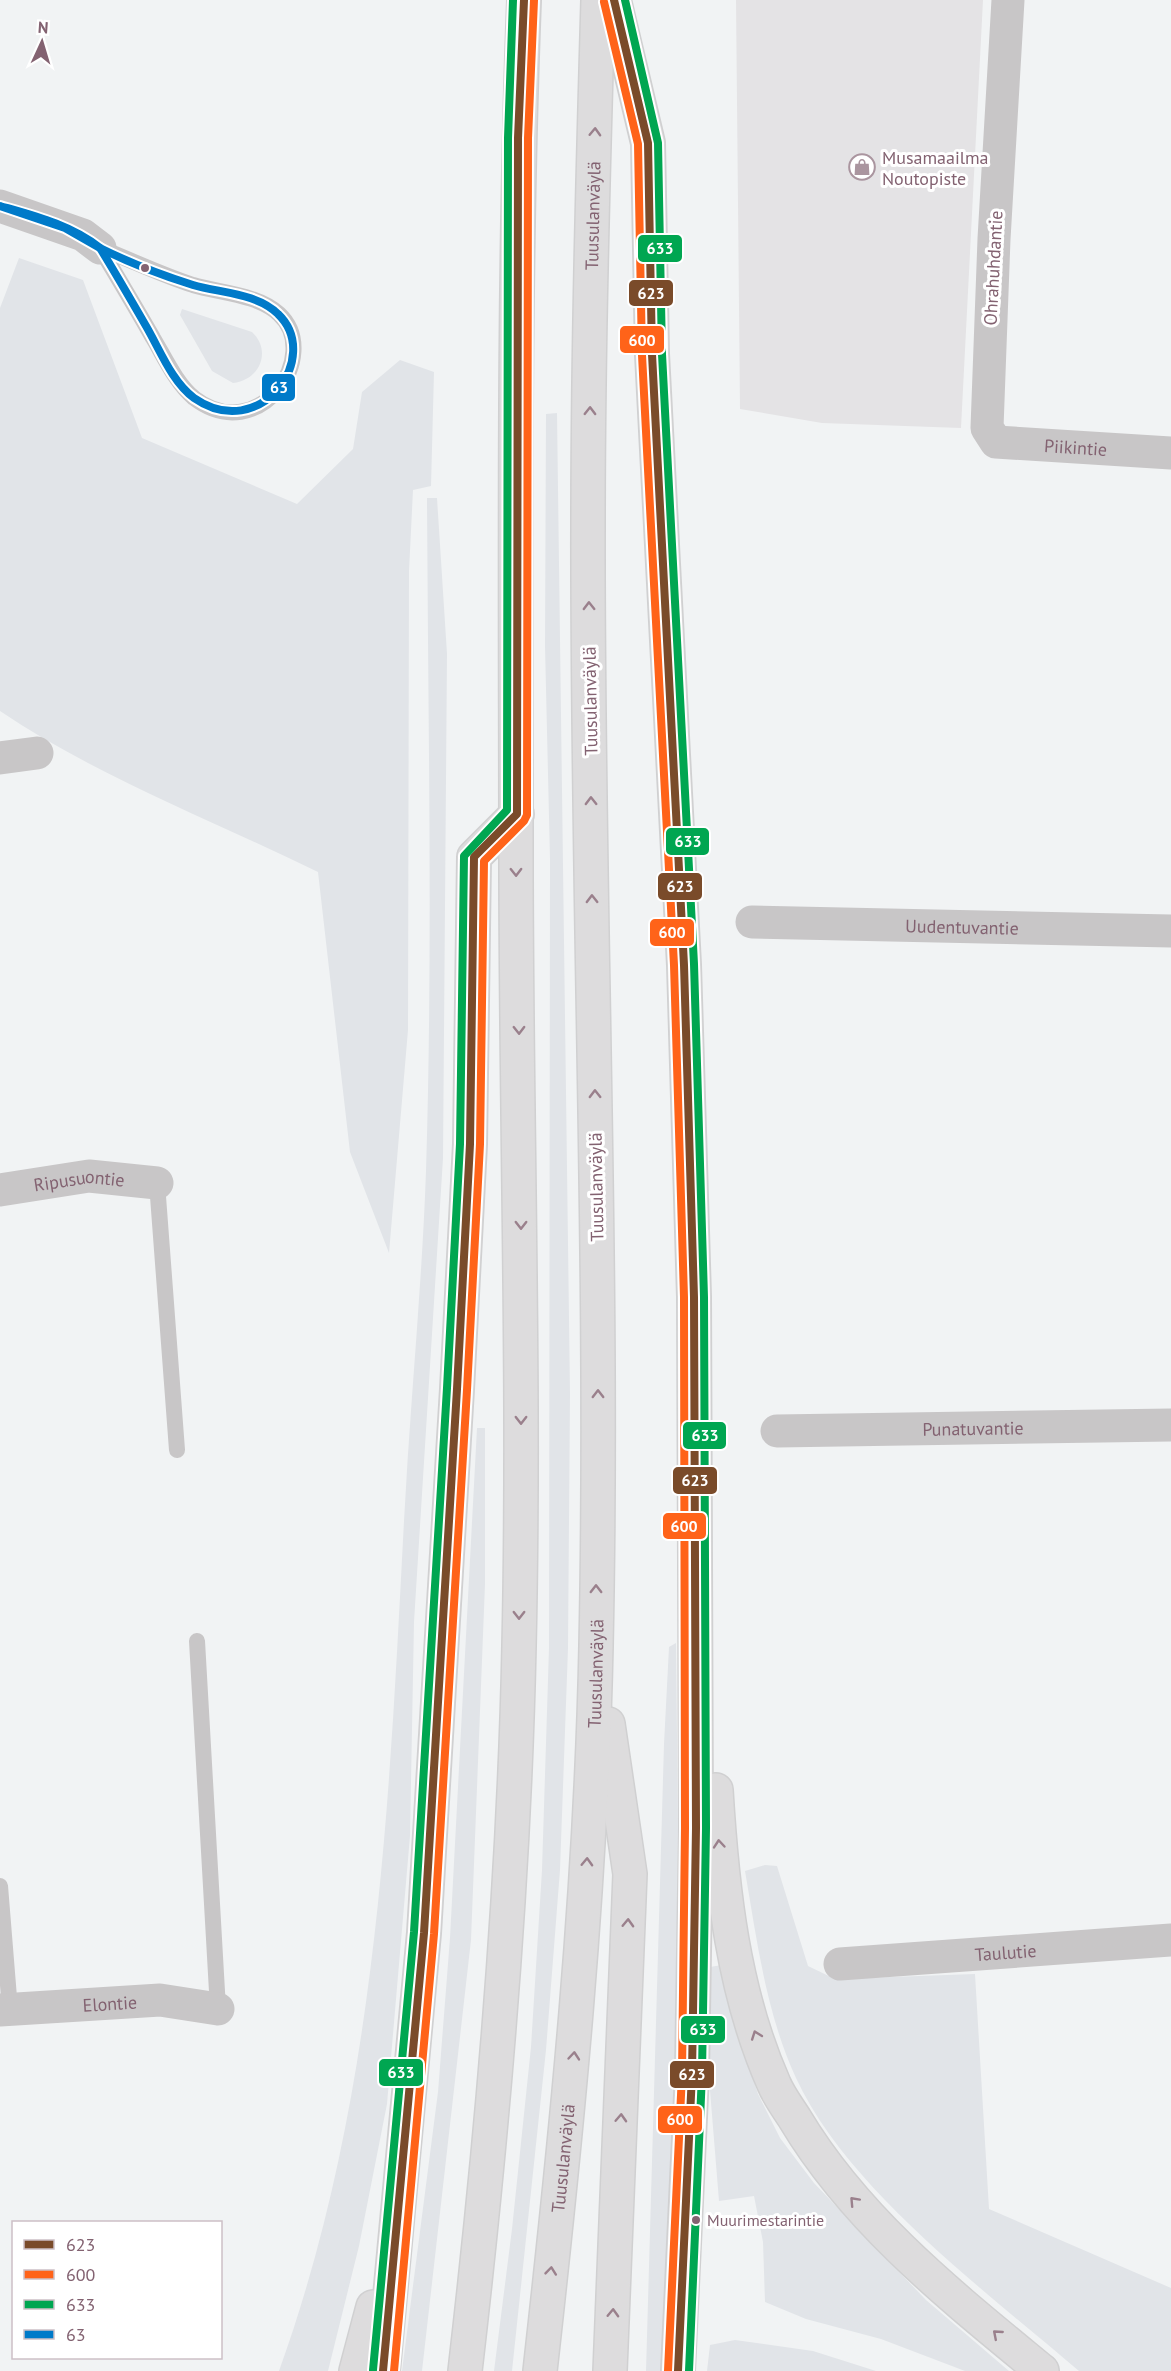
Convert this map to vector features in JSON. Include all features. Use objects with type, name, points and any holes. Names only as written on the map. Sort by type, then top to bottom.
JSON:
[{"type":"highway","points":[[465,2371],[482,2226],[498,2044],[511,1868],[519,1646],[521,1393],[517,814],[518,150],[524,0]]},
{"type":"highway","name":"Tuusulanväylä","points":[[540,2371],[575,2051],[587,1871],[596,1647],[598,1394],[588,524],[598,0]]},
{"type":"highway","points":[[614,0],[648,143],[653,365],[684,965],[694,1297],[696,1828],[692,2074],[678,2371]]},
{"type":"highway","points":[[384,2371],[424,1934],[457,1389],[470,1144],[474,857],[517,814]]},
{"type":"highway","points":[[695,1468],[723,1882],[737,1966],[752,2024],[774,2085],[807,2139],[848,2195],[902,2251],[1042,2371]]},
{"type":"highway","points":[[596,1647],[630,1874],[610,2371]]},
{"type":"highway","points":[[356,2371],[398,2200]]},
{"type":"street","name":"Ohrahuhdantie","points":[[987,428],[994,238],[1008,0]]},
{"type":"street","points":[[0,206],[83,235],[100,248]]},
{"type":"street","name":"Piikintie","points":[[987,428],[996,442],[1171,453]]},
{"type":"street","points":[[0,758],[37,753]]},
{"type":"street","name":"Uudentuvantie","points":[[752,922],[1171,931]]},
{"type":"street","name":"Ripusuontie","points":[[0,1190],[89,1176],[157,1183]]},
{"type":"street","name":"Punatuvantie","points":[[777,1431],[1171,1425]]},
{"type":"street","name":"Taulutie","points":[[840,1964],[1171,1940]]},
{"type":"street","name":"Elontie","points":[[5,2010],[160,2000],[218,2009]]},
{"type":"lane","points":[[100,248],[193,285],[265,304],[281,316],[292,338],[292,358],[285,383],[265,405],[240,412],[216,411],[194,397],[173,372],[100,248]]},
{"type":"lane","points":[[157,1183],[177,1450]]},
{"type":"lane","points":[[198,1641],[218,2009]]},
{"type":"lane","points":[[0,1886],[5,2010]]},
{"type":"shaded area","points":[[736,0],[983,0],[961,428],[822,423],[740,409]]},
{"type":"shaded area","points":[[19,258],[83,280],[142,438],[297,504],[353,449],[362,392],[400,360],[434,372],[431,486],[413,490],[409,571],[408,1030],[389,1253],[350,1152],[318,872],[76,757],[0,711],[0,308]]},
{"type":"shaded area","points":[[182,309],[252,332],[258,340],[262,356],[256,371],[242,381],[233,383],[212,371],[180,315]]},
{"type":"shaded area","points":[[557,413],[570,1394],[568,1648],[560,1870],[546,2050],[512,2371],[494,2371],[531,2047],[542,1870],[549,1648],[550,859],[545,646],[546,414]]},
{"type":"shaded area","points":[[427,498],[437,498],[447,654],[443,1158],[414,1622],[410,1836],[387,2104],[359,2246],[328,2371],[279,2371],[312,2268],[338,2164],[358,2058],[373,1951],[384,1844],[426,1171],[430,919]]},
{"type":"shaded area","points":[[477,1428],[485,1428],[485,1584],[471,1940],[422,2371],[402,2371],[438,2092],[450,1938]]},
{"type":"shaded area","points":[[676,1643],[678,1827],[676,2177],[666,2371],[646,2371],[664,1744],[669,1647]]},
{"type":"shaded area","points":[[765,1865],[777,1866],[808,1966],[835,1979],[975,1974],[989,2209],[1171,2288],[1171,2371],[1079,2371],[922,2237],[849,2160],[819,2119],[796,2078],[777,2028],[758,1950],[745,1871]]},
{"type":"shaded area","points":[[722,1965],[733,2014],[758,2094],[780,2138],[814,2183],[926,2300],[1009,2371],[965,2371],[881,2339],[806,2319],[765,2302],[763,2242],[754,2196],[719,2201],[709,2078],[710,1967]]},
{"type":"shaded area","points":[[735,2340],[813,2351],[876,2371],[707,2371],[710,2345]]},
{"type":"transit line","name":"633","points":[[373,2370],[414,1932],[447,1388],[460,1144],[464,856],[507,810],[508,138],[513,0]]},
{"type":"transit line","name":"623","points":[[383,2371],[424,1933],[457,1389],[470,1144],[474,857],[517,814],[518,138],[524,0]]},
{"type":"transit line","name":"600","points":[[394,2371],[434,1934],[467,1390],[480,1144],[484,861],[524,821],[527,815],[528,138],[534,0]]},
{"type":"transit line","name":"623","points":[[614,0],[648,143],[652,354],[684,965],[694,1297],[696,1828],[692,2074],[678,2371]]},
{"type":"transit line","name":"633","points":[[625,0],[658,143],[662,354],[694,964],[704,1297],[706,1828],[702,2074],[689,2371]]},
{"type":"transit line","name":"600","points":[[604,2],[638,144],[642,355],[674,965],[684,1297],[685,1828],[682,2074],[668,2371]]},
{"type":"transit line","name":"63","points":[[0,206],[65,227],[100,248],[65,228],[0,206]]},
{"type":"transit line","name":"63","points":[[100,248],[169,277],[260,302],[278,314],[290,332],[293,352],[289,372],[278,389],[261,403],[241,410],[218,409],[194,398],[173,375],[100,248]]},
{"type":"place","name":"Musamaailma Noutopiste","points":[[862,167]]},
{"type":"place","name":"Muurimestarintie","points":[[696,2220]]}]
